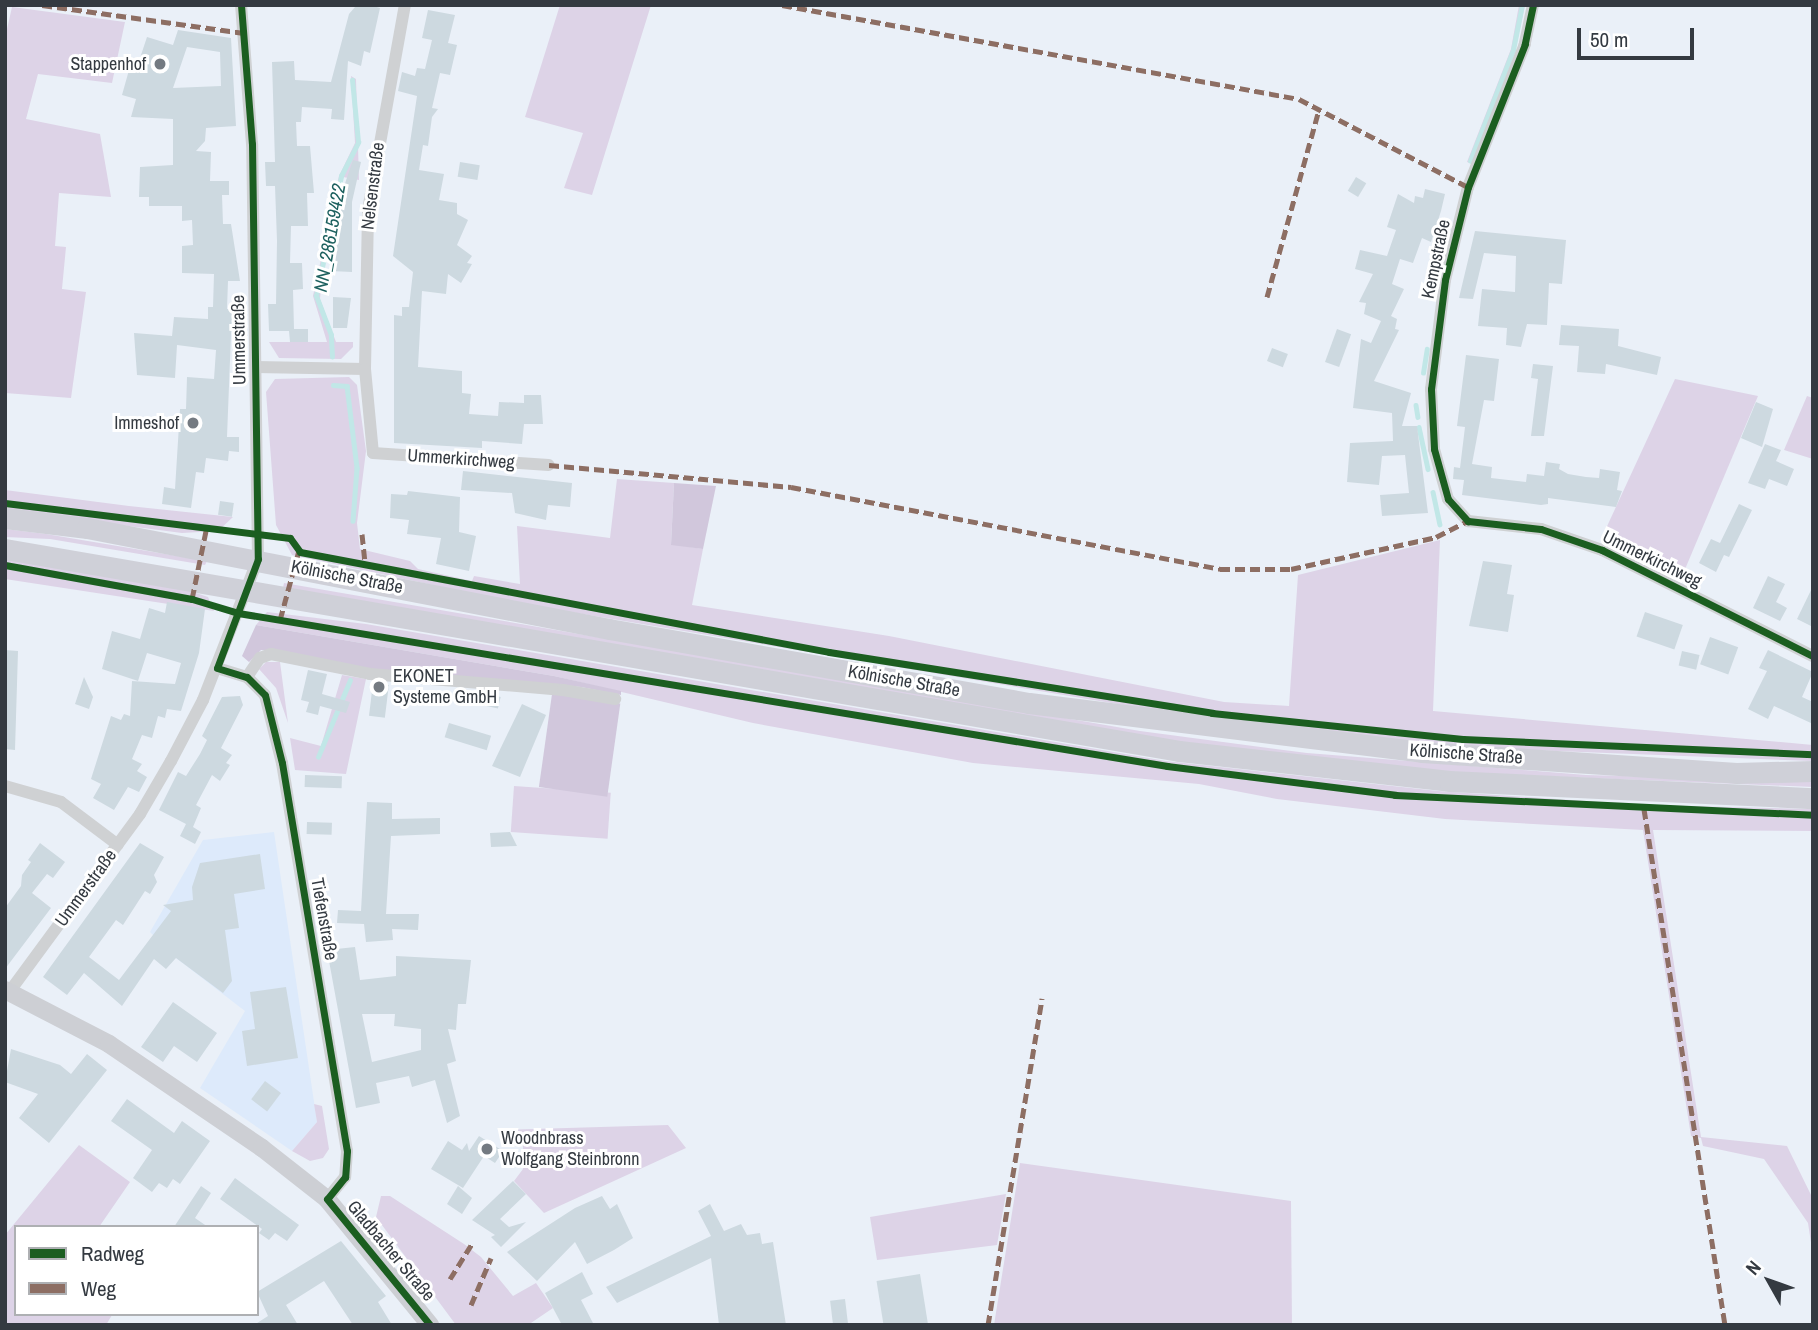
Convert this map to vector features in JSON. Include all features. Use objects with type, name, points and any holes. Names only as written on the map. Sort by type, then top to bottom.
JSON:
[{"type":"main road","name":"Kölnische Straße","points":[[5,519],[87,528],[610,629],[1029,703],[1422,752],[1736,773],[1813,771]]},
{"type":"main road","name":"Kölnische Straße","points":[[5,549],[1180,751],[1449,781],[1813,797]]},
{"type":"main road","name":"Gladbacher Straße","points":[[8,991],[109,1044],[262,1148],[327,1199],[430,1325]]},
{"type":"street","name":"Ummerstraße","points":[[8,991],[118,845],[171,761],[217,667],[258,559],[251,144],[241,5]]},
{"type":"street","name":"Nelsenstraße","points":[[373,453],[365,369],[368,210],[405,5]]},
{"type":"street","name":"Kempstraße","points":[[1468,521],[1448,499],[1434,449],[1431,389],[1435,346],[1468,187],[1525,44],[1533,5]]},
{"type":"street","points":[[256,367],[365,369]]},
{"type":"street","name":"Ummerkirchweg","points":[[373,453],[548,466]]},
{"type":"street","name":"Ummerkirchweg","points":[[1468,521],[1541,529],[1602,550],[1813,656]]},
{"type":"street","points":[[217,667],[247,677],[260,658],[271,654],[370,674],[563,690],[615,699]]},
{"type":"street","name":"Tiefenstraße","points":[[247,677],[265,695],[282,763],[347,1151],[345,1177],[327,1199]]},
{"type":"street","points":[[5,786],[61,802],[118,845]]},
{"type":"shaded area","points":[[560,5],[651,5],[592,195],[564,188],[583,133],[525,117]]},
{"type":"shaded area","points":[[1519,5],[1525,5],[1515,51],[1472,164],[1467,162],[1511,49]]},
{"type":"shaded area","points":[[12,7],[125,22],[112,83],[38,74],[26,119],[100,134],[111,197],[59,193],[55,246],[66,247],[62,289],[86,292],[71,398],[5,393],[5,38]]},
{"type":"shaded area","points":[[351,76],[356,79],[359,180],[343,177],[324,257],[320,299],[336,342],[353,342],[353,347],[341,359],[279,358],[269,342],[327,342],[313,296],[339,176],[355,143]]},
{"type":"shaded area","points":[[349,377],[357,385],[366,451],[357,523],[360,549],[410,561],[418,569],[472,581],[474,576],[520,584],[517,526],[610,538],[617,479],[674,483],[671,544],[703,549],[692,605],[889,636],[1224,702],[1289,706],[1298,575],[1440,540],[1433,711],[1813,745],[1813,761],[1503,749],[1369,737],[1129,706],[517,603],[292,555],[276,525],[266,392],[275,379]]},
{"type":"shaded area","points":[[1675,379],[1758,396],[1683,574],[1603,535]]},
{"type":"shaded area","points":[[1807,396],[1813,398],[1813,459],[1784,450]]},
{"type":"shaded area","points":[[674,483],[716,486],[703,549],[671,545]]},
{"type":"shaded area","points":[[5,490],[233,517],[218,531],[182,533],[5,510]]},
{"type":"shaded area","points":[[5,529],[207,561],[205,565],[50,539],[5,537]]},
{"type":"shaded area","points":[[5,558],[187,590],[208,597],[214,611],[5,579]]},
{"type":"shaded area","points":[[284,583],[1140,731],[1307,753],[1586,775],[1813,781],[1813,787],[1446,772],[1135,737],[283,588]]},
{"type":"shaded area","points":[[267,612],[366,624],[1166,761],[1438,791],[1644,805],[1813,809],[1813,831],[1653,830],[1701,1137],[1787,1146],[1813,1199],[1813,1256],[1808,1223],[1764,1159],[1703,1146],[1701,1138],[1691,1136],[1643,830],[1445,819],[1277,799],[1199,784],[973,763],[753,723],[554,676],[256,625]]},
{"type":"shaded area","points":[[256,625],[554,676],[621,691],[621,695],[581,687],[367,669],[281,651],[261,650],[249,662],[242,656]]},
{"type":"shaded area","points":[[266,662],[280,662],[288,723],[276,688],[259,669]]},
{"type":"shaded area","points":[[342,675],[366,679],[346,774],[295,770],[290,738],[321,746]]},
{"type":"shaded area","points":[[552,694],[620,704],[607,797],[539,787]]},
{"type":"shaded area","points":[[514,786],[611,793],[608,839],[511,832]]},
{"type":"shaded area","points":[[274,832],[317,1122],[292,1151],[200,1088],[245,1011],[176,958],[150,932],[203,840]]},
{"type":"shaded area","points":[[314,1104],[322,1106],[329,1149],[323,1158],[310,1161],[292,1151],[317,1122]]},
{"type":"shaded area","points":[[668,1125],[686,1148],[544,1213],[514,1181],[523,1169],[523,1146],[499,1130]]},
{"type":"shaded area","points":[[79,1145],[130,1182],[100,1225],[14,1225],[14,1316],[111,1316],[106,1325],[5,1325],[5,1235]]},
{"type":"shaded area","points":[[1020,1163],[1291,1201],[1292,1325],[994,1325]]},
{"type":"shaded area","points":[[1006,1194],[997,1245],[877,1260],[870,1217]]},
{"type":"shaded area","points":[[381,1196],[390,1196],[464,1244],[481,1257],[513,1296],[536,1283],[553,1308],[528,1325],[456,1325],[376,1217]]},
{"type":"building","points":[[370,5],[380,8],[370,53],[364,51],[361,66],[348,61],[344,120],[331,119],[332,109],[302,107],[301,122],[296,122],[297,146],[310,146],[314,193],[307,193],[308,226],[291,226],[290,263],[302,263],[303,289],[293,290],[294,329],[308,329],[308,342],[290,342],[289,331],[269,331],[268,304],[276,304],[277,241],[275,186],[266,186],[265,162],[275,162],[272,62],[294,61],[295,80],[331,82],[349,14],[355,7]]},
{"type":"building","points":[[428,10],[455,15],[448,43],[457,45],[450,75],[440,73],[432,108],[438,109],[432,117],[428,146],[423,145],[419,170],[444,174],[439,200],[457,203],[457,214],[468,220],[457,245],[472,256],[467,263],[472,264],[461,283],[448,274],[446,294],[422,291],[418,367],[462,371],[462,393],[471,394],[469,414],[498,416],[499,402],[524,403],[524,395],[541,395],[543,424],[524,424],[522,444],[482,441],[482,448],[394,443],[394,315],[402,316],[402,307],[409,307],[413,272],[393,256],[417,96],[398,91],[402,72],[415,76],[417,68],[425,69],[432,40],[422,38]]},
{"type":"building","points":[[178,30],[231,38],[236,126],[206,128],[205,141],[196,151],[211,152],[210,181],[229,181],[229,195],[222,195],[223,224],[231,224],[240,281],[228,281],[227,309],[232,309],[227,437],[239,437],[239,452],[229,451],[228,461],[206,458],[204,473],[196,472],[191,508],[162,504],[164,487],[175,489],[180,409],[186,409],[187,377],[214,379],[216,350],[177,345],[175,378],[137,375],[134,333],[172,336],[174,317],[208,319],[208,307],[213,307],[214,274],[182,273],[182,246],[193,245],[192,220],[182,221],[182,206],[149,206],[149,197],[139,197],[140,167],[173,165],[173,119],[131,117],[136,99],[122,95],[129,70],[135,73],[147,37],[173,45]],"holes":[[[187,47],[220,52],[221,86],[173,88]]]},
{"type":"building","points":[[353,160],[361,162],[352,202],[352,272],[331,271],[328,233]]},
{"type":"building","points":[[460,162],[480,165],[477,180],[458,177]]},
{"type":"building","points":[[1356,177],[1366,183],[1358,197],[1348,191]]},
{"type":"building","points":[[1425,189],[1445,194],[1441,211],[1431,242],[1422,238],[1413,263],[1400,259],[1392,284],[1404,289],[1391,316],[1397,319],[1395,329],[1399,330],[1374,381],[1411,393],[1402,426],[1417,426],[1428,513],[1382,516],[1380,495],[1409,493],[1405,455],[1382,456],[1379,485],[1347,482],[1350,443],[1393,441],[1392,413],[1353,408],[1361,339],[1371,343],[1381,321],[1364,314],[1366,303],[1359,302],[1373,274],[1355,269],[1360,250],[1387,256],[1396,230],[1387,227],[1398,194],[1414,203],[1415,196],[1423,198]]},
{"type":"building","points":[[1475,231],[1566,240],[1562,284],[1549,283],[1547,325],[1527,324],[1521,347],[1506,345],[1507,328],[1478,326],[1482,289],[1515,292],[1516,256],[1484,253],[1473,299],[1459,298]]},
{"type":"building","points":[[333,297],[351,298],[347,328],[333,328]]},
{"type":"building","points":[[1561,325],[1619,329],[1618,346],[1661,357],[1657,375],[1606,364],[1605,374],[1577,372],[1579,346],[1559,345]]},
{"type":"building","points":[[1337,329],[1351,334],[1339,367],[1325,362]]},
{"type":"building","points":[[1272,348],[1288,354],[1283,367],[1267,361]]},
{"type":"building","points":[[1466,355],[1499,359],[1494,401],[1484,400],[1472,464],[1492,467],[1491,478],[1526,482],[1527,474],[1544,476],[1546,462],[1560,464],[1559,469],[1568,474],[1586,477],[1599,478],[1600,469],[1620,472],[1617,490],[1622,491],[1616,507],[1548,498],[1548,504],[1541,505],[1462,495],[1464,480],[1453,479],[1454,467],[1460,468],[1465,427],[1457,426]]},
{"type":"building","points":[[1533,364],[1553,366],[1544,436],[1531,436],[1538,379],[1531,378]]},
{"type":"building","points":[[1756,402],[1773,409],[1762,447],[1741,438]]},
{"type":"building","points":[[1765,444],[1781,450],[1776,461],[1794,469],[1787,486],[1769,479],[1765,489],[1748,483]]},
{"type":"building","points":[[463,471],[572,483],[570,507],[548,505],[546,520],[515,513],[512,493],[461,490]]},
{"type":"building","points":[[408,491],[460,497],[459,532],[476,536],[469,571],[436,564],[441,538],[407,534],[409,520],[390,518],[391,494],[407,495]]},
{"type":"building","points":[[220,501],[234,503],[232,517],[218,515]]},
{"type":"building","points":[[1739,504],[1752,510],[1729,557],[1724,555],[1716,572],[1699,563],[1711,539],[1720,543]]},
{"type":"building","points":[[1483,561],[1512,565],[1507,594],[1514,595],[1508,632],[1469,626]]},
{"type":"building","points":[[1768,576],[1785,584],[1776,602],[1787,608],[1780,621],[1753,608]]},
{"type":"building","points":[[1813,586],[1813,627],[1797,619]]},
{"type":"building","points":[[167,602],[205,609],[199,653],[181,711],[167,709],[165,718],[158,716],[152,738],[142,735],[132,759],[142,764],[137,771],[147,777],[139,792],[128,787],[114,810],[93,798],[101,784],[91,779],[111,716],[121,720],[124,714],[130,716],[132,681],[175,684],[181,663],[147,653],[138,681],[102,669],[112,631],[140,639],[149,608],[165,613]]},
{"type":"building","points":[[1645,612],[1683,625],[1674,650],[1637,637]]},
{"type":"building","points":[[1710,637],[1738,647],[1728,675],[1700,664]]},
{"type":"building","points":[[5,650],[18,651],[15,750],[5,749]]},
{"type":"building","points":[[1768,650],[1813,672],[1802,697],[1813,702],[1813,724],[1774,706],[1768,719],[1748,709],[1767,671],[1759,668]]},
{"type":"building","points":[[1682,651],[1700,655],[1696,670],[1679,666]]},
{"type":"building","points":[[308,670],[327,674],[322,694],[350,702],[346,713],[320,706],[318,715],[306,712],[309,702],[301,700]]},
{"type":"building","points":[[84,677],[93,697],[89,709],[75,704]]},
{"type":"building","points":[[373,683],[389,685],[385,718],[369,716]]},
{"type":"building","points":[[488,694],[501,697],[498,709],[485,706]]},
{"type":"building","points":[[240,696],[243,705],[221,748],[232,755],[226,763],[230,765],[220,781],[212,775],[196,805],[201,808],[193,827],[201,832],[195,844],[180,836],[186,824],[159,810],[178,772],[186,776],[200,754],[207,740],[202,736],[222,697]]},
{"type":"building","points":[[522,704],[546,715],[520,777],[492,766]]},
{"type":"building","points":[[449,723],[491,736],[487,750],[445,737]]},
{"type":"building","points":[[305,775],[342,776],[342,788],[305,787]]},
{"type":"building","points":[[367,802],[392,803],[392,819],[440,818],[440,834],[391,836],[386,914],[419,914],[418,930],[392,929],[393,940],[366,942],[364,924],[337,923],[338,910],[361,911]]},
{"type":"building","points":[[307,822],[332,823],[332,835],[307,834]]},
{"type":"building","points":[[510,832],[517,846],[491,847],[490,833]]},
{"type":"building","points":[[40,843],[65,862],[53,878],[47,874],[32,893],[51,908],[5,969],[5,908],[21,886],[22,875],[31,862],[28,860]]},
{"type":"building","points":[[140,843],[164,857],[154,875],[157,882],[150,894],[145,891],[123,925],[116,920],[89,957],[119,980],[171,911],[163,905],[193,900],[192,887],[200,863],[260,854],[265,889],[234,894],[239,928],[225,930],[232,981],[223,993],[176,958],[166,969],[154,959],[122,1006],[84,973],[67,995],[43,977]]},
{"type":"building","points":[[355,947],[360,980],[396,976],[396,956],[471,960],[466,1004],[458,1004],[456,1030],[448,1029],[456,1061],[447,1064],[460,1116],[447,1123],[435,1080],[412,1087],[409,1076],[376,1083],[380,1103],[356,1108],[327,950]],"holes":[[[362,1014],[395,1014],[394,1026],[421,1029],[421,1050],[372,1062]]]},
{"type":"building","points":[[286,987],[298,1058],[247,1066],[242,1031],[255,1029],[250,992]]},
{"type":"building","points":[[173,1002],[217,1033],[197,1062],[174,1046],[163,1062],[141,1047]]},
{"type":"building","points":[[11,1049],[60,1065],[71,1074],[87,1054],[107,1070],[49,1143],[19,1118],[38,1094],[5,1082]]},
{"type":"building","points":[[265,1081],[281,1093],[267,1111],[251,1099]]},
{"type":"building","points":[[127,1099],[174,1133],[182,1121],[210,1141],[180,1184],[173,1179],[167,1188],[159,1183],[152,1192],[133,1178],[152,1150],[111,1121]]},
{"type":"building","points":[[479,1136],[503,1151],[495,1163],[484,1156],[463,1188],[431,1169],[448,1141],[462,1150],[467,1143],[469,1151]]},
{"type":"building","points":[[235,1178],[299,1225],[287,1241],[275,1233],[269,1240],[259,1233],[262,1229],[259,1225],[220,1199]]},
{"type":"building","points":[[513,1181],[526,1194],[500,1219],[509,1227],[526,1222],[501,1247],[491,1237],[495,1235],[472,1220]]},
{"type":"building","points":[[201,1186],[211,1193],[195,1218],[205,1225],[175,1225]]},
{"type":"building","points":[[458,1186],[472,1198],[462,1214],[447,1204]]},
{"type":"building","points":[[602,1196],[610,1209],[617,1204],[633,1238],[614,1250],[587,1264],[575,1242],[537,1281],[507,1252],[575,1208]]},
{"type":"building","points":[[710,1204],[724,1231],[741,1224],[747,1235],[760,1233],[762,1244],[773,1242],[786,1325],[719,1325],[711,1258],[617,1303],[606,1287],[711,1236],[698,1211]]},
{"type":"building","points":[[341,1241],[386,1296],[378,1302],[392,1325],[353,1325],[324,1281],[286,1305],[298,1325],[254,1325],[268,1316],[259,1291]]},
{"type":"building","points":[[582,1272],[593,1294],[581,1300],[594,1325],[562,1325],[545,1293]]},
{"type":"building","points":[[920,1274],[928,1325],[884,1325],[877,1281]]},
{"type":"building","points":[[845,1299],[848,1325],[833,1325],[830,1301]]},
{"type":"waterway","points":[[1470,161],[1513,50],[1522,5]]},
{"type":"waterway","name":"NN_286159422","points":[[332,357],[331,335],[316,296],[341,176],[358,142],[352,80]]},
{"type":"waterway","points":[[1423,373],[1427,349]]},
{"type":"waterway","name":"NN_286159422","points":[[333,385],[347,386],[357,468],[353,521]]},
{"type":"waterway","points":[[1416,405],[1418,417]]},
{"type":"waterway","points":[[1419,427],[1428,469]]},
{"type":"waterway","points":[[1433,492],[1440,524]]},
{"type":"waterway","name":"NN_286159422","points":[[318,757],[350,680]]},
{"type":"marked path","points":[[42,5],[244,33]]},
{"type":"marked path","points":[[782,5],[1299,99],[1468,187]]},
{"type":"marked path","points":[[1267,297],[1319,110]]},
{"type":"marked path","points":[[549,465],[791,487],[1220,569],[1291,569],[1436,537],[1468,521]]},
{"type":"marked path","points":[[192,599],[207,526]]},
{"type":"marked path","points":[[362,534],[365,563]]},
{"type":"marked path","points":[[280,620],[299,550]]},
{"type":"marked path","points":[[1644,809],[1725,1325]]},
{"type":"marked path","points":[[988,1325],[1042,998]]},
{"type":"marked path","points":[[450,1279],[473,1242]]},
{"type":"marked path","points":[[471,1305],[491,1258]]},
{"type":"cycle path","points":[[241,5],[252,144],[258,559],[217,668],[247,677],[265,695],[282,763],[347,1151],[345,1177],[327,1199],[430,1325]]},
{"type":"cycle path","points":[[1533,5],[1525,44],[1468,187],[1445,280],[1431,389],[1434,449],[1448,499],[1468,521],[1541,529],[1602,550],[1813,656]]},
{"type":"cycle path","points":[[5,503],[290,538],[300,552],[829,652],[1212,713],[1463,739],[1813,754]]},
{"type":"cycle path","points":[[5,565],[192,599],[238,613],[1167,766],[1395,795],[1813,815]]},
{"type":"place","name":"Stappenhof","points":[[160,64]]},
{"type":"place","name":"Immeshof","points":[[193,423]]},
{"type":"place","name":"EKONET Systeme GmbH","points":[[379,687]]},
{"type":"place","name":"Woodnbrass Wolfgang Steinbronn","points":[[487,1149]]}]
